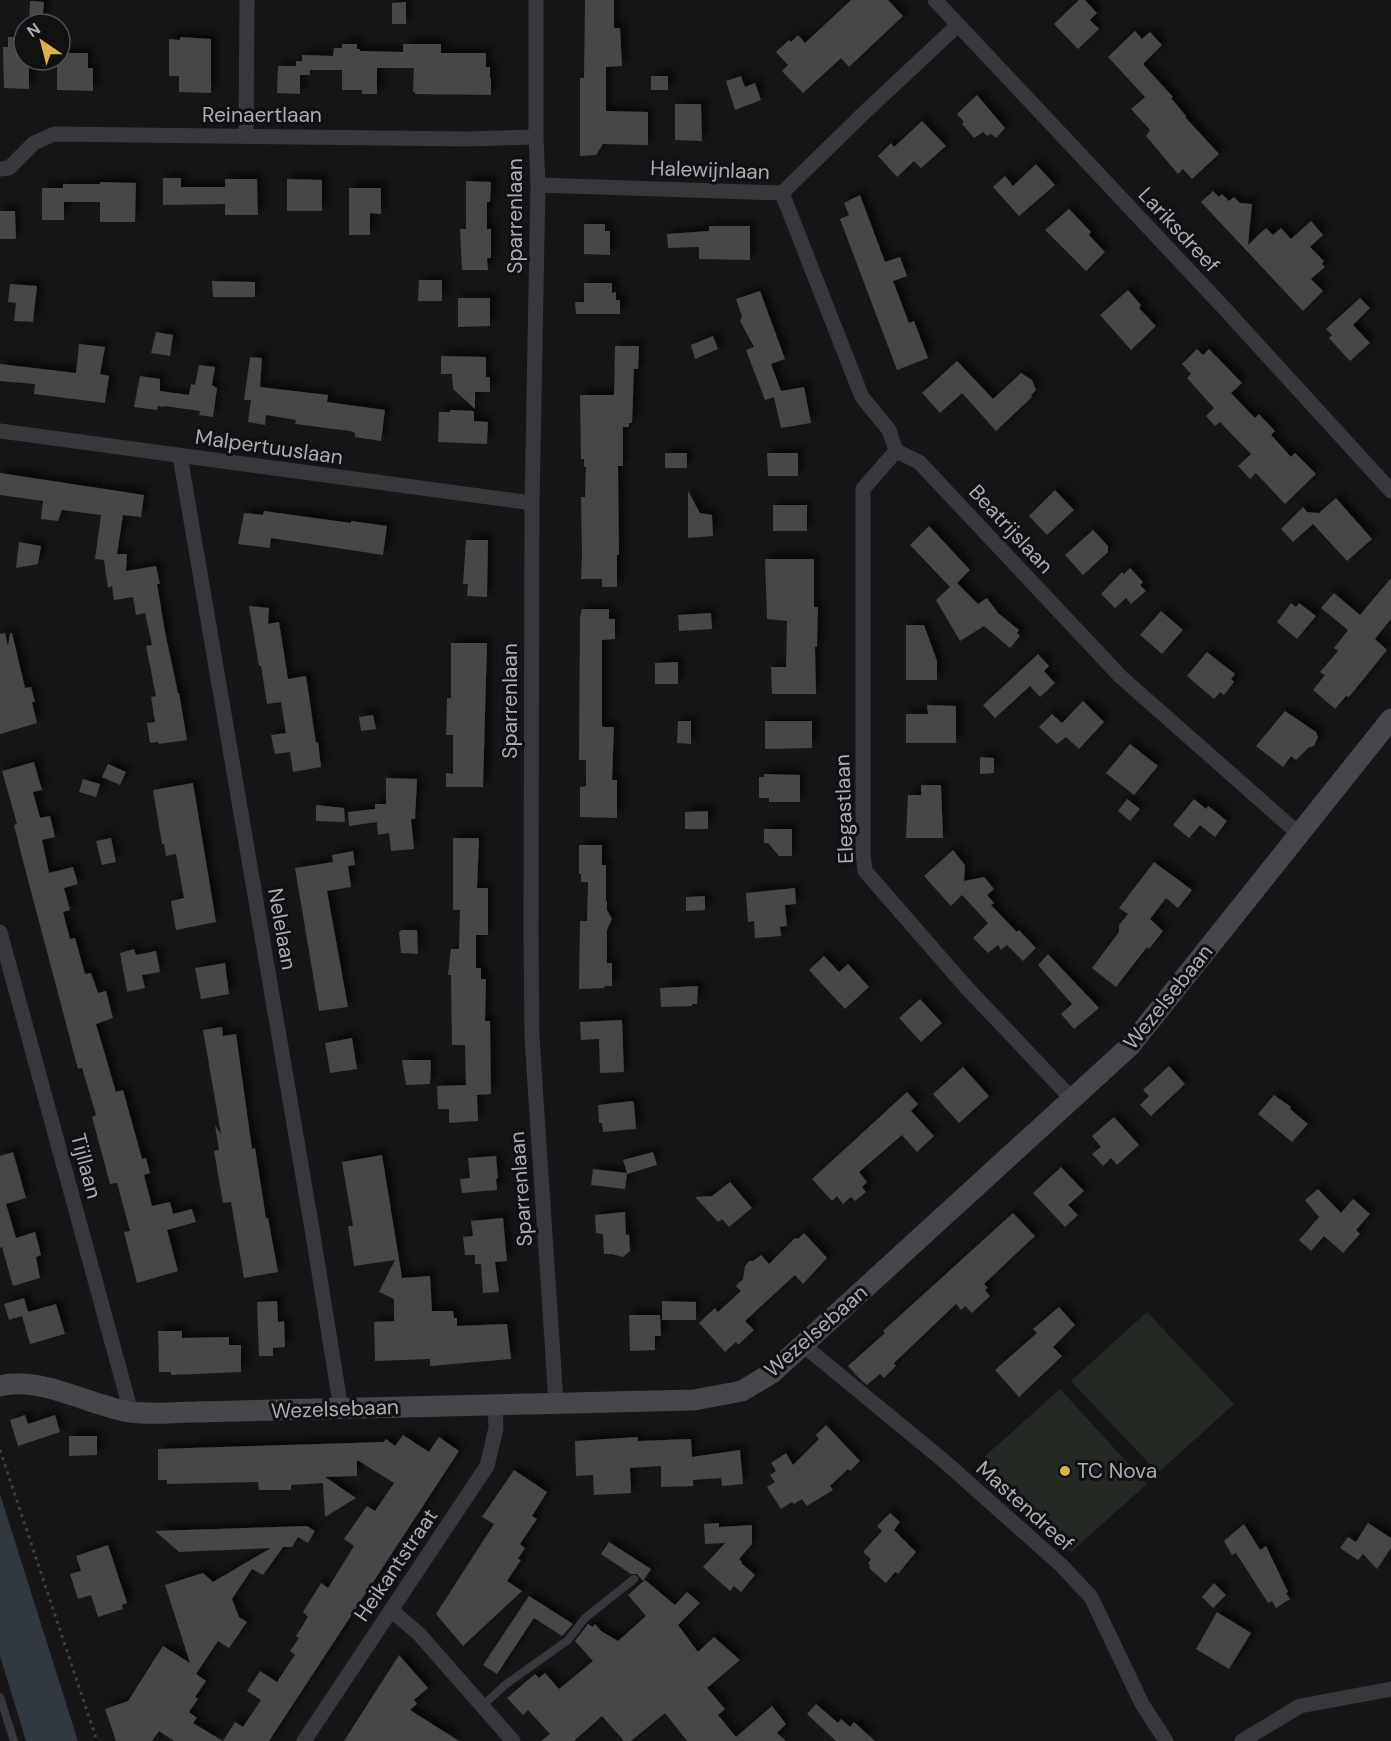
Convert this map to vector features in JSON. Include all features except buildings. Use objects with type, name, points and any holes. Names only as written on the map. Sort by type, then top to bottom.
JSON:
[{"type":"street","points":[[246,136],[247,0]]},
{"type":"street","name":"Sparrenlaan","points":[[536,0],[538,185],[532,503],[532,1038],[556,1402]]},
{"type":"street","name":"Lariksdreef","points":[[935,0],[1225,309],[1391,491]]},
{"type":"street","name":"Halewijnlaan","points":[[538,185],[782,193],[958,25]]},
{"type":"street","name":"Reinaertlaan","points":[[0,169],[9,168],[34,143],[54,134],[467,139],[536,137]]},
{"type":"street","points":[[782,193],[862,397],[889,430],[896,451]]},
{"type":"street","name":"Malpertuuslaan","points":[[0,431],[532,503]]},
{"type":"street","name":"Beatrijslaan","points":[[896,451],[919,462],[1120,677],[1299,834]]},
{"type":"street","name":"Elegastlaan","points":[[896,451],[863,489],[863,853],[865,871],[966,987],[1072,1099]]},
{"type":"street","name":"Nelelaan","points":[[180,456],[341,1409]]},
{"type":"street","name":"Wezelsebaan","points":[[0,1386],[20,1383],[50,1389],[130,1412],[694,1400],[742,1391],[772,1373],[1130,1046],[1391,719]]},
{"type":"street","name":"Tijllaan","points":[[0,932],[130,1412]]},
{"type":"street","name":"Mastendreef","points":[[803,1345],[944,1461],[1060,1565],[1091,1597],[1142,1704],[1166,1741]]},
{"type":"street","name":"Heikantstraat","points":[[304,1741],[487,1467],[496,1428],[495,1404]]},
{"type":"street","points":[[391,1610],[419,1634],[513,1741]]},
{"type":"street","points":[[1242,1741],[1300,1706],[1391,1689]]},
{"type":"lane","points":[[482,1706],[505,1685],[568,1640],[585,1618],[634,1579]]},
{"type":"lane","points":[[0,1697],[14,1741]]},
{"type":"path","points":[[0,1450],[97,1741]]},
{"type":"shaded area","name":"TC Nova","points":[[1147,1312],[1234,1404],[1158,1473],[1071,1381]]},
{"type":"shaded area","name":"TC Nova","points":[[1060,1389],[1147,1484],[1071,1552],[983,1458]]},
{"type":"shaded area","points":[[0,1494],[78,1741],[26,1741],[0,1656]]},
{"type":"place","name":"TC Nova","points":[[1065,1471]]}]
